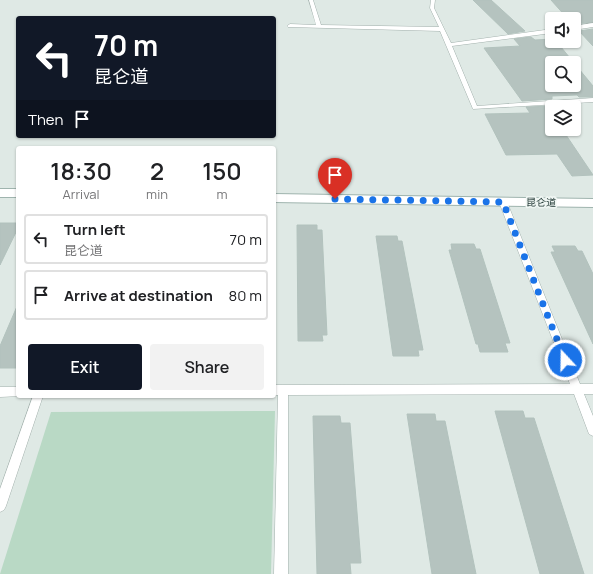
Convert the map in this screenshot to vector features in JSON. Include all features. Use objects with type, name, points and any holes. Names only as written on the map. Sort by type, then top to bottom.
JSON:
[{"type":"main road","points":[[0,193],[16,193]]},
{"type":"main road","name":"昆仑道","points":[[276,198],[593,203]]},
{"type":"lane","points":[[311,0],[319,26]]},
{"type":"lane","points":[[433,0],[432,8],[474,108],[593,100]]},
{"type":"lane","points":[[581,27],[593,25]]},
{"type":"lane","points":[[290,26],[442,30]]},
{"type":"lane","points":[[448,45],[545,32]]},
{"type":"lane","points":[[503,202],[593,430]]},
{"type":"lane","points":[[282,574],[279,390],[593,389]]},
{"type":"lane","points":[[0,392],[16,392]]},
{"type":"lane","points":[[0,506],[37,398]]},
{"type":"green space","points":[[275,411],[271,574],[0,574],[51,412]]},
{"type":"building","points":[[473,0],[491,0],[525,31],[508,34]]},
{"type":"building","points":[[551,0],[593,0],[593,22],[581,23],[581,12],[562,12]]},
{"type":"building","points":[[593,29],[593,46],[581,33],[581,31]]},
{"type":"building","points":[[531,37],[535,40],[545,39],[545,48],[562,48],[568,56],[545,56],[545,92],[581,92],[581,71],[593,86],[593,97],[579,97],[577,95],[552,96],[552,99],[522,101],[484,48],[520,46],[514,39]]},
{"type":"building","points":[[545,106],[545,136],[567,136],[593,175],[572,176],[557,154],[506,155],[485,114],[530,113],[526,107]]},
{"type":"building","points":[[0,223],[16,223],[16,232],[0,265]]},
{"type":"building","points":[[297,225],[317,225],[317,230],[322,230],[327,335],[322,335],[323,341],[298,341]]},
{"type":"building","points":[[376,236],[397,236],[398,241],[402,241],[423,350],[418,350],[419,356],[393,356]]},
{"type":"building","points":[[451,244],[474,244],[476,249],[480,249],[510,343],[505,343],[508,352],[480,352],[478,344],[476,344],[449,250],[452,250]]},
{"type":"building","points":[[552,246],[575,246],[578,251],[582,251],[593,274],[593,344],[551,252],[555,252]]},
{"type":"building","points":[[16,309],[16,368],[0,368],[0,346]]},
{"type":"building","points":[[495,411],[523,411],[525,418],[534,418],[584,574],[540,574]]},
{"type":"building","points":[[407,414],[435,414],[436,421],[445,421],[476,574],[432,574]]},
{"type":"building","points":[[313,416],[340,416],[341,423],[350,423],[361,563],[350,563],[351,574],[317,574]]},
{"type":"route","points":[[335,199],[503,202],[565,360]]}]
